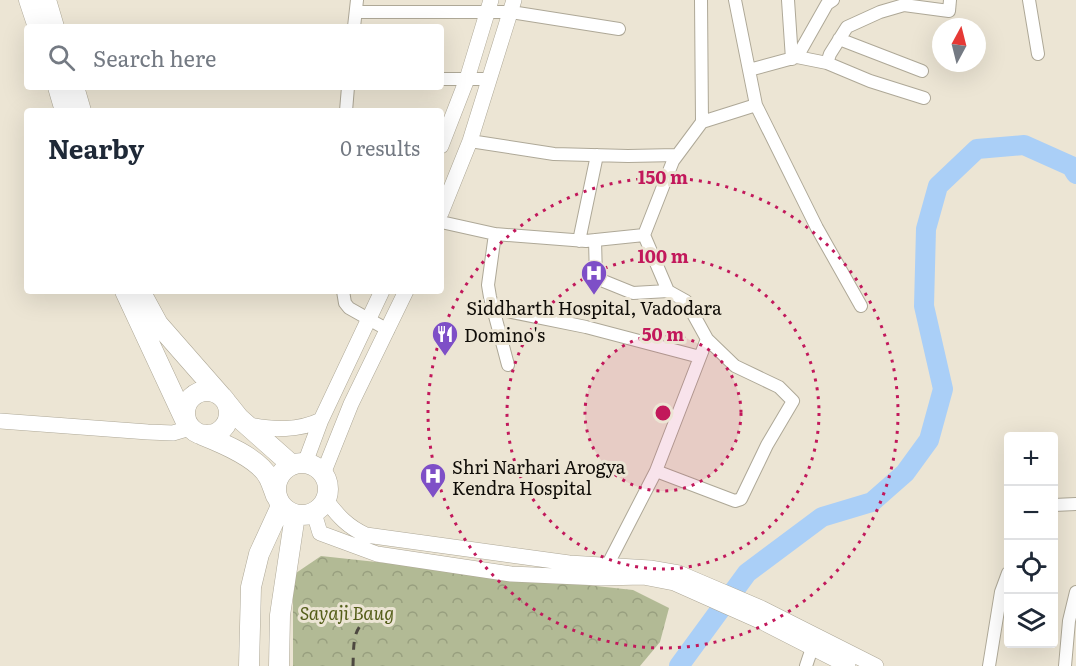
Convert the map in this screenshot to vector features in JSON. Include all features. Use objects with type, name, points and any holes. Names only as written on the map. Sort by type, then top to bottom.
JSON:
[{"type":"highway","points":[[29,0],[37,24]]},
{"type":"highway","points":[[46,0],[53,24]]},
{"type":"highway","points":[[59,90],[64,108]]},
{"type":"highway","points":[[75,90],[80,108]]},
{"type":"highway","points":[[126,294],[192,428],[257,464],[298,507]]},
{"type":"highway","points":[[142,294],[158,324],[239,417],[298,464],[317,467],[327,482],[328,491],[298,507],[259,554],[251,587],[249,666]]},
{"type":"highway","points":[[208,391],[224,400],[229,410],[226,425],[216,434],[192,428],[185,408],[193,395],[208,391]]},
{"type":"highway","points":[[298,464],[285,469],[276,483],[298,507]]},
{"type":"highway","points":[[279,666],[280,615],[298,507]]},
{"type":"street","points":[[701,0],[702,122]]},
{"type":"street","points":[[735,0],[756,105],[817,228],[861,306]]},
{"type":"street","points":[[788,0],[795,58]]},
{"type":"street","points":[[795,58],[827,4],[833,0]]},
{"type":"street","points":[[827,63],[847,27],[880,12],[904,5],[949,11],[950,0]]},
{"type":"street","points":[[1029,0],[1038,54]]},
{"type":"street","points":[[354,24],[357,6],[512,6],[619,28]]},
{"type":"street","points":[[444,138],[490,6]]},
{"type":"street","points":[[444,206],[470,141],[512,6]]},
{"type":"street","points":[[839,39],[922,70]]},
{"type":"street","points":[[749,70],[795,58],[827,63],[870,81],[924,98]]},
{"type":"street","points":[[444,79],[489,79]]},
{"type":"street","points":[[346,108],[348,90]]},
{"type":"street","points":[[668,291],[644,235],[673,161],[702,122],[756,105]]},
{"type":"street","points":[[470,141],[554,154],[677,155]]},
{"type":"street","points":[[579,241],[597,155]]},
{"type":"street","points":[[444,223],[495,234],[579,241],[644,235]]},
{"type":"street","points":[[495,234],[488,285],[508,364]]},
{"type":"street","points":[[595,240],[596,278],[633,293],[668,291],[686,301],[707,339],[735,366],[779,387],[793,401],[775,431],[741,499],[735,501],[656,471]]},
{"type":"street","points":[[344,294],[345,303],[349,308],[388,330]]},
{"type":"street","points":[[298,464],[381,294]]},
{"type":"street","points":[[323,474],[351,404],[405,294]]},
{"type":"street","points":[[492,308],[586,327],[700,357]]},
{"type":"street","points":[[607,566],[656,471],[707,339]]},
{"type":"street","points":[[249,425],[283,429],[297,428],[321,420]]},
{"type":"street","points":[[0,421],[173,433],[192,428]]},
{"type":"street","points":[[1058,505],[1076,504]]},
{"type":"street","points":[[298,507],[341,520],[366,536],[558,562],[650,568],[876,666]]},
{"type":"street","points":[[298,507],[321,533],[377,554],[511,574],[601,578],[676,578]]},
{"type":"street","points":[[989,666],[1004,584]]},
{"type":"street","points":[[1065,666],[1069,621],[1076,592]]},
{"type":"street","points":[[762,615],[812,648],[848,666]]},
{"type":"street","points":[[807,666],[812,648]]},
{"type":"green space","name":"Sayaji Baug","points":[[321,556],[633,590],[669,608],[660,642],[640,666],[293,666],[293,575]]},
{"type":"waterway","points":[[679,666],[747,573],[822,517],[872,502],[905,473],[929,440],[943,389],[924,306],[926,229],[938,186],[977,149],[1024,145],[1071,166],[1076,174]]},
{"type":"railway","points":[[353,666],[355,636],[358,630],[367,619],[387,608]]},
{"type":"place","name":"Siddharth Hospital, Vadodara","points":[[594,296]]},
{"type":"place","name":"Domino's","points":[[445,357]]},
{"type":"place","name":"Shri Narhari Arogya Kendra Hospital","points":[[433,499]]}]
